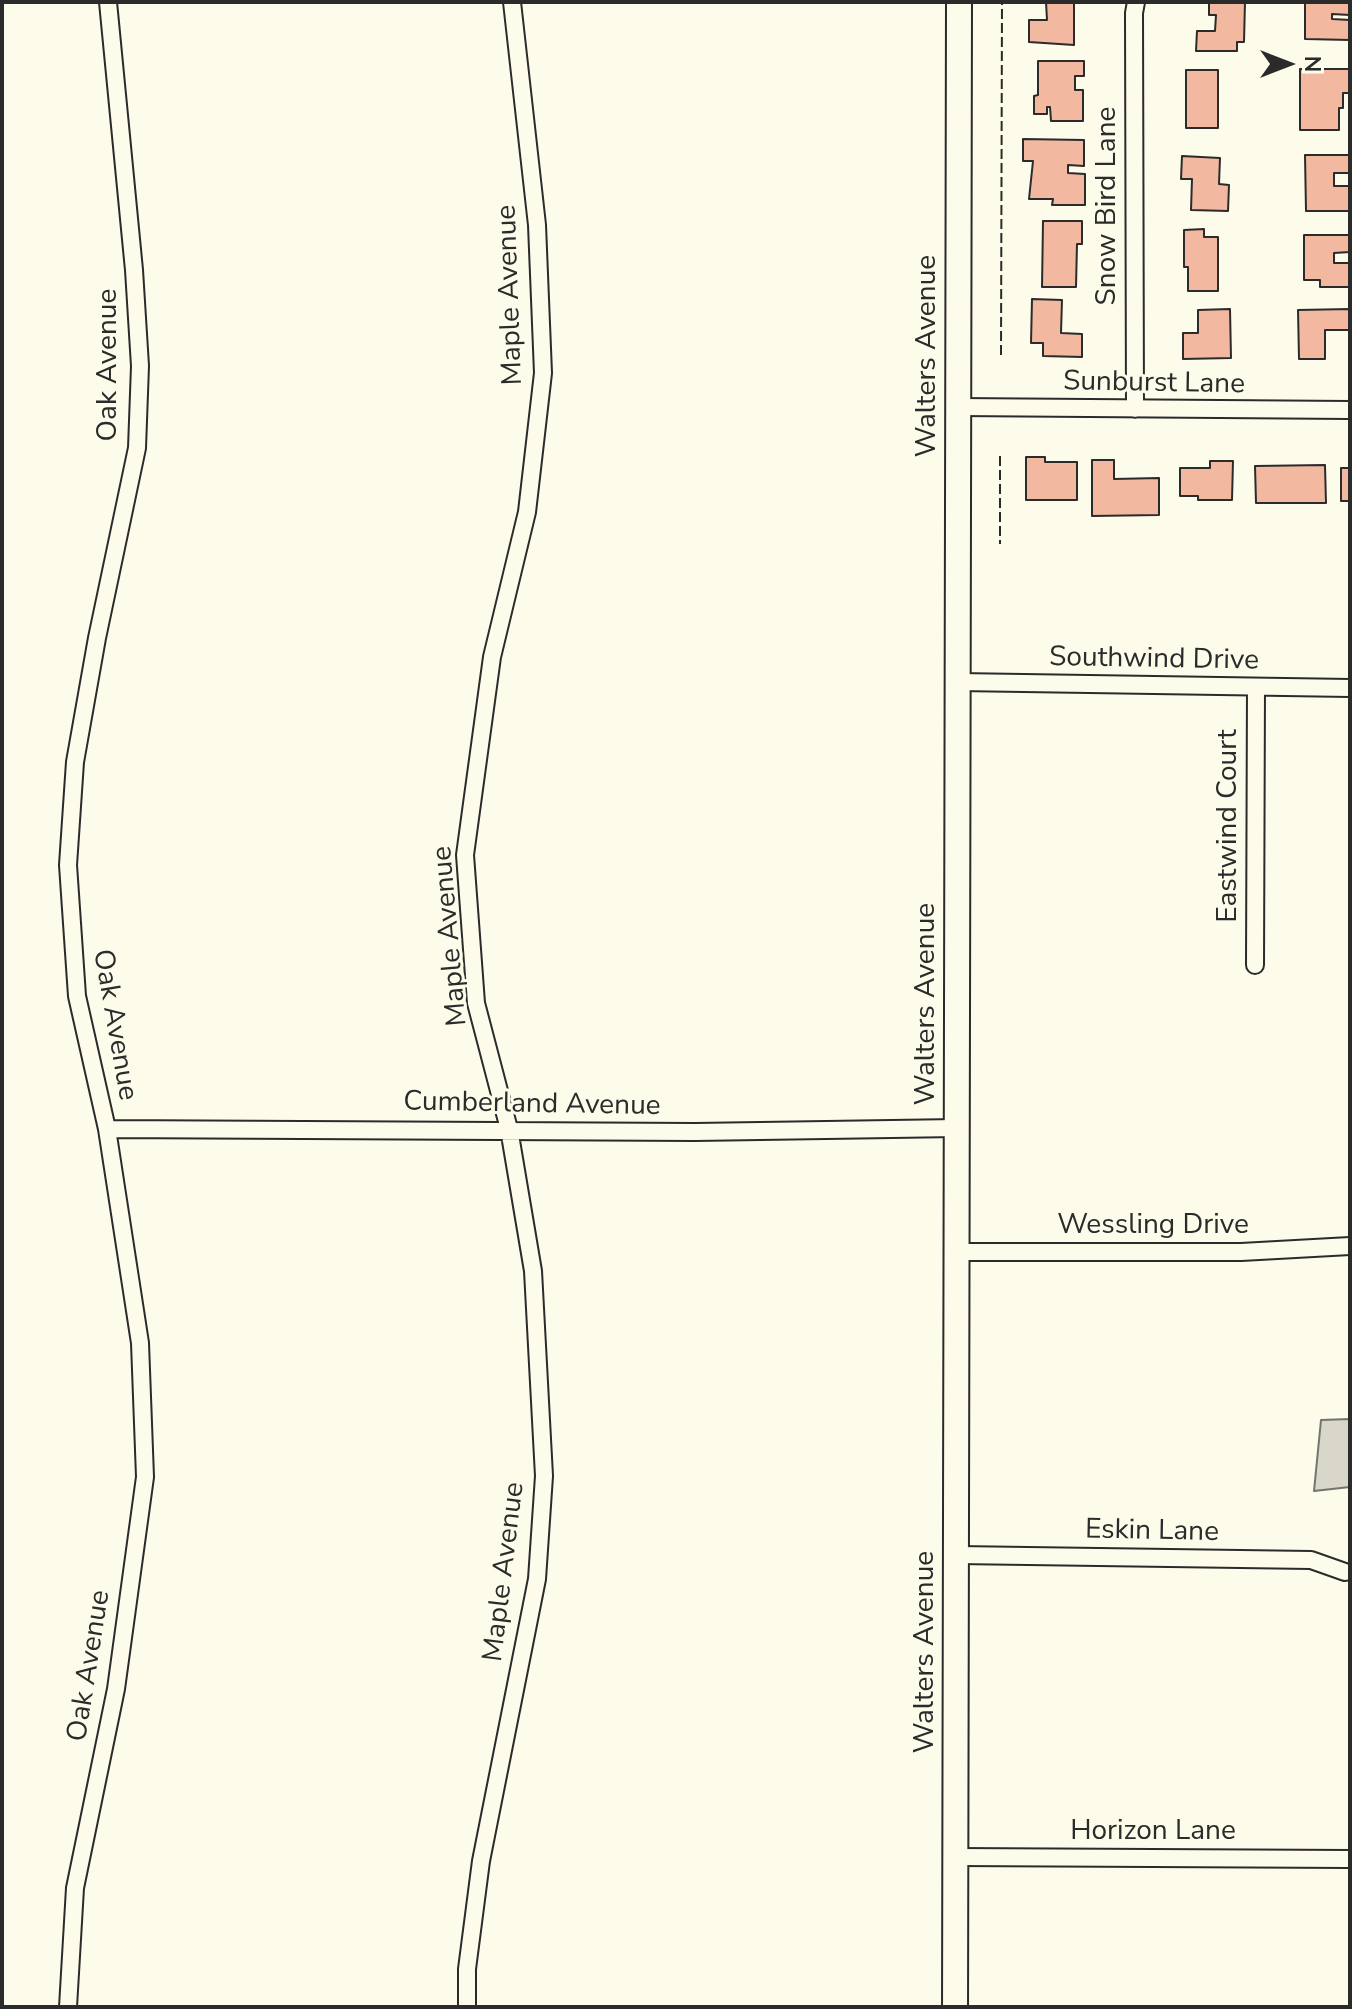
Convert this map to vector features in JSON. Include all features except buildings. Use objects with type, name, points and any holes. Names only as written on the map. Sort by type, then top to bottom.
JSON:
[{"type":"main road","name":"Walters Avenue","points":[[955,2007],[959,2]]},
{"type":"street","name":"Oak Avenue","points":[[68,2007],[75,1888],[116,1689],[145,1477],[140,1343],[107,1129],[77,996],[68,865],[75,762],[97,638],[137,448],[140,380],[134,270],[108,2]]},
{"type":"street","name":"Maple Avenue","points":[[467,2007],[467,1969],[481,1861],[537,1579],[544,1476],[533,1271],[509,1129],[476,1003],[465,855],[492,657],[527,512],[543,373],[537,225],[512,2]]},
{"type":"street","name":"Snow Bird Lane","points":[[1135,409],[1136,2]]},
{"type":"street","name":"Sunburst Lane","points":[[958,407],[1350,410]]},
{"type":"street","name":"Southwind Drive","points":[[958,682],[1350,688]]},
{"type":"street","name":"Eastwind Court","points":[[1255,965],[1256,687]]},
{"type":"street","name":"Cumberland Avenue","points":[[107,1129],[695,1132],[957,1128]]},
{"type":"street","name":"Wessling Drive","points":[[956,1252],[1241,1252],[1350,1246]]},
{"type":"street","name":"Eskin Lane","points":[[957,1555],[1311,1560],[1348,1572]]},
{"type":"street","name":"Horizon Lane","points":[[955,1857],[1350,1859]]},
{"type":"shaded area","points":[[1350,1419],[1350,1487],[1314,1491],[1321,1420]]},
{"type":"fence","points":[[1001,355],[1002,2]]},
{"type":"fence","points":[[1000,456],[1000,544]]}]
